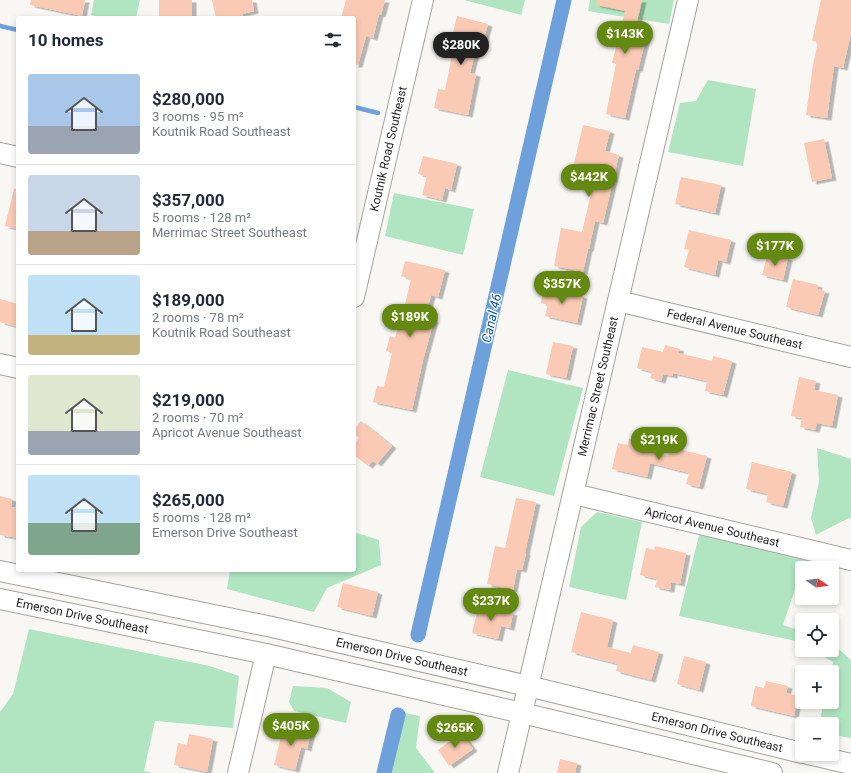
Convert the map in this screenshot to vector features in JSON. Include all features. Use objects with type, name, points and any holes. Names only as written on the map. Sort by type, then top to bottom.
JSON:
[{"type":"street","name":"Koutnik Road Southeast","points":[[356,288],[423,0]]},
{"type":"street","name":"Merrimac Street Southeast","points":[[508,773],[688,0]]},
{"type":"street","points":[[0,153],[16,157]]},
{"type":"street","name":"Federal Avenue Southeast","points":[[618,301],[851,357]]},
{"type":"street","points":[[0,364],[16,368]]},
{"type":"street","name":"Apricot Avenue Southeast","points":[[574,494],[851,560]]},
{"type":"street","name":"Emerson Drive Southeast","points":[[0,571],[272,627],[528,686],[795,750]]},
{"type":"street","name":"Emerson Drive Southeast","points":[[0,599],[266,654],[522,713],[712,766],[772,773]]},
{"type":"street","points":[[238,773],[266,654]]},
{"type":"street","points":[[838,761],[851,764]]},
{"type":"green space","points":[[94,0],[140,0],[136,16],[91,15]]},
{"type":"green space","points":[[464,0],[525,0],[521,15]]},
{"type":"green space","points":[[590,0],[674,0],[669,24],[588,11]]},
{"type":"green space","points":[[708,80],[756,89],[743,166],[668,152],[680,103],[696,101]]},
{"type":"green space","points":[[394,193],[474,209],[463,255],[385,236]]},
{"type":"green space","points":[[508,370],[583,388],[554,496],[480,477]]},
{"type":"green space","points":[[817,448],[851,459],[851,518],[816,535],[811,518],[819,482]]},
{"type":"green space","points":[[597,512],[642,522],[626,600],[569,587],[581,527]]},
{"type":"green space","points":[[356,533],[379,540],[381,565],[327,588],[314,612],[227,589],[230,572],[356,572]]},
{"type":"green space","points":[[699,535],[806,557],[805,561],[795,561],[795,590],[783,625],[795,629],[795,641],[679,616]]},
{"type":"green space","points":[[29,629],[210,666],[239,676],[233,728],[155,721],[144,771],[153,773],[0,773],[0,712],[13,694]]},
{"type":"green space","points":[[839,649],[851,660],[851,738],[839,736],[839,717],[821,717],[822,709],[839,709],[839,665],[832,665],[833,662],[824,657],[839,657]]},
{"type":"green space","points":[[293,686],[327,688],[351,702],[346,723],[294,711],[289,702]]},
{"type":"green space","points":[[405,713],[420,716],[416,748],[435,773],[390,773]]},
{"type":"building","points":[[31,0],[85,0],[82,16],[30,5]]},
{"type":"building","points":[[159,0],[192,0],[192,16],[159,16]]},
{"type":"building","points":[[212,0],[252,0],[254,11],[242,14],[242,16],[216,16]]},
{"type":"building","points":[[346,0],[385,0],[381,15],[379,14],[373,38],[366,36],[358,65],[356,65],[356,16],[342,16]]},
{"type":"building","points":[[597,0],[642,0],[635,30],[647,33],[638,70],[636,69],[625,118],[606,114],[616,64],[612,63],[625,11],[596,5]]},
{"type":"building","points":[[821,0],[851,0],[851,33],[843,68],[834,66],[827,118],[806,115],[813,65],[818,42],[812,41]]},
{"type":"building","points":[[457,16],[488,24],[482,46],[477,45],[470,73],[476,74],[468,115],[434,108],[438,89],[445,90],[452,55],[448,54]]},
{"type":"building","points":[[583,125],[610,131],[605,151],[619,155],[603,223],[595,221],[583,272],[554,266],[561,228],[582,232],[597,168],[574,163]]},
{"type":"building","points":[[824,139],[832,178],[812,182],[804,143]]},
{"type":"building","points":[[423,156],[457,164],[451,190],[445,188],[442,200],[422,195],[427,176],[418,174]]},
{"type":"building","points":[[681,177],[721,185],[715,213],[675,204]]},
{"type":"building","points":[[14,189],[16,189],[16,229],[5,226]]},
{"type":"building","points":[[689,230],[731,240],[726,262],[718,260],[715,275],[684,267],[689,250],[684,249]]},
{"type":"building","points":[[768,253],[788,258],[783,280],[762,275]]},
{"type":"building","points":[[405,261],[445,270],[438,297],[431,295],[425,318],[434,320],[412,410],[373,402],[377,386],[384,387],[392,353],[386,351],[390,336],[395,338],[411,279],[401,276]]},
{"type":"building","points":[[793,279],[818,285],[817,289],[825,291],[818,315],[786,307]]},
{"type":"building","points":[[544,287],[583,296],[577,323],[545,316],[548,305],[541,303]]},
{"type":"building","points":[[0,299],[16,303],[16,326],[0,322]]},
{"type":"building","points":[[553,342],[573,346],[566,378],[546,374]]},
{"type":"building","points":[[665,345],[680,349],[678,353],[712,361],[713,356],[732,361],[723,395],[705,391],[707,381],[673,373],[673,376],[663,374],[661,381],[650,378],[652,372],[637,368],[642,347],[663,352]]},
{"type":"building","points":[[799,377],[816,381],[814,390],[838,395],[832,426],[817,423],[815,430],[800,427],[802,418],[791,416]]},
{"type":"building","points":[[361,421],[392,446],[377,464],[373,461],[368,466],[356,457],[356,442],[359,438],[356,435],[356,427]]},
{"type":"building","points":[[629,439],[640,442],[639,448],[668,456],[670,447],[707,456],[699,487],[686,484],[689,473],[650,463],[647,477],[612,469],[618,443],[628,445]]},
{"type":"building","points":[[752,462],[792,472],[783,506],[766,502],[768,494],[746,489]]},
{"type":"building","points":[[0,496],[12,499],[11,507],[16,508],[16,538],[0,535]]},
{"type":"building","points":[[516,498],[536,502],[522,570],[517,569],[513,590],[487,584],[495,546],[505,548]]},
{"type":"building","points":[[655,546],[686,553],[680,584],[671,582],[670,590],[655,587],[657,579],[640,575],[646,548],[655,550]]},
{"type":"building","points":[[343,583],[378,592],[372,616],[337,607]]},
{"type":"building","points":[[479,605],[513,613],[510,628],[501,626],[498,639],[472,633]]},
{"type":"building","points":[[581,612],[613,620],[607,647],[631,653],[633,645],[659,652],[651,680],[616,671],[618,664],[571,652]]},
{"type":"building","points":[[684,656],[706,662],[699,690],[677,684]]},
{"type":"building","points":[[766,681],[788,686],[786,693],[795,695],[794,716],[751,706],[755,686],[764,688]]},
{"type":"building","points":[[284,725],[311,732],[307,749],[301,747],[295,770],[274,765]]},
{"type":"building","points":[[461,733],[473,749],[449,766],[438,750]]},
{"type":"building","points":[[189,734],[213,739],[207,772],[174,765],[178,743],[187,745]]},
{"type":"building","points":[[560,759],[577,763],[575,773],[557,773]]},
{"type":"waterway","name":"Canal 46","points":[[418,635],[564,0]]},
{"type":"waterway","points":[[0,26],[16,30]]},
{"type":"waterway","points":[[356,108],[378,113]]},
{"type":"waterway","name":"Canal 46","points":[[384,773],[398,715]]}]
